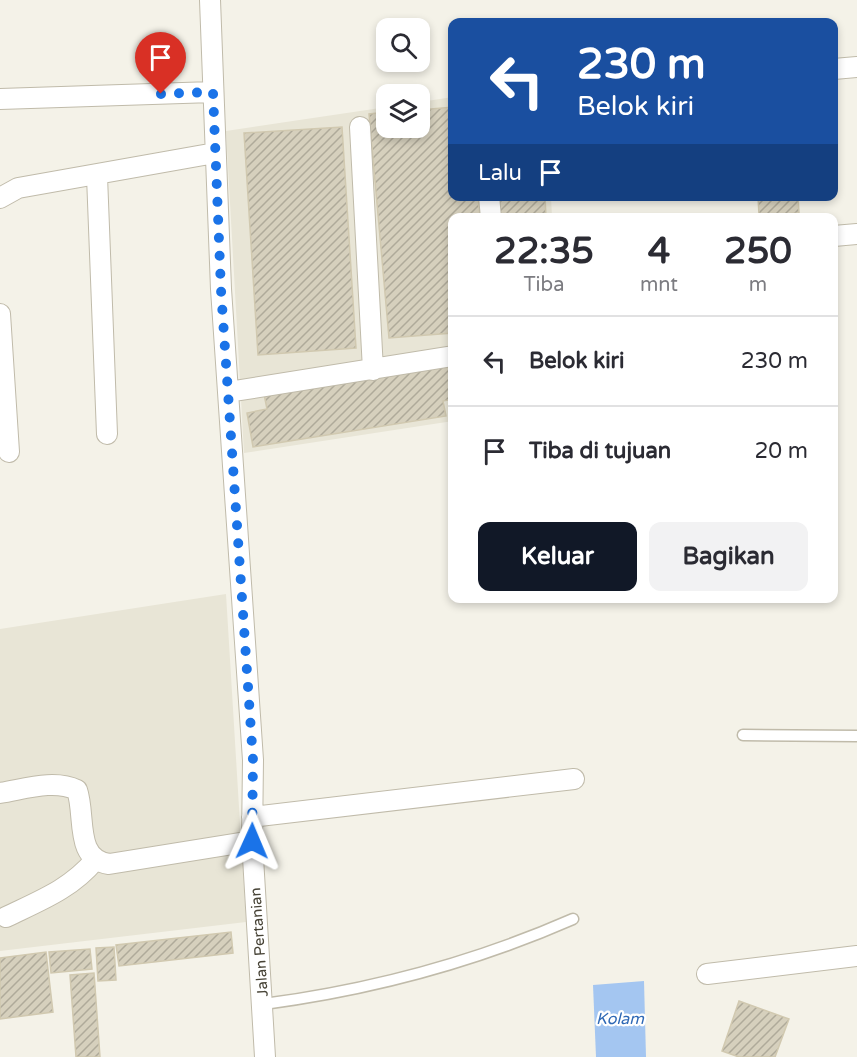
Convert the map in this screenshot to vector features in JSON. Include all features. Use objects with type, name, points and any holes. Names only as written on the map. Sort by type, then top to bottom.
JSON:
[{"type":"street","name":"Jalan Pertanian","points":[[210,0],[215,153],[228,392],[253,760],[252,841],[264,1004],[265,1057]]},
{"type":"street","points":[[838,69],[857,67]]},
{"type":"street","points":[[0,99],[213,92]]},
{"type":"street","points":[[360,127],[373,370]]},
{"type":"street","points":[[0,198],[18,188],[97,176],[215,153]]},
{"type":"street","points":[[97,176],[107,434]]},
{"type":"street","points":[[838,236],[857,234]]},
{"type":"street","points":[[0,314],[9,452]]},
{"type":"street","points":[[228,392],[448,357]]},
{"type":"street","points":[[252,817],[574,779]]},
{"type":"street","points":[[0,794],[55,784],[67,785],[77,790],[82,803],[84,842],[94,860],[109,864],[252,841]]},
{"type":"street","points":[[6,917],[62,891],[83,874],[94,860]]},
{"type":"street","points":[[706,974],[857,956]]},
{"type":"lane","points":[[742,735],[857,736]]},
{"type":"lane","points":[[264,1004],[325,996],[479,957],[516,944],[573,919]]},
{"type":"shaded area","points":[[448,98],[448,201],[551,201],[552,213],[448,213],[448,422],[244,453],[226,131],[376,109],[376,138],[430,138],[430,100]]},
{"type":"shaded area","points":[[226,594],[246,922],[0,951],[0,629]]},
{"type":"water","name":"Kolam","points":[[644,981],[646,1057],[596,1057],[593,985]]},
{"type":"building","points":[[448,107],[448,201],[478,201],[480,213],[448,213],[448,333],[389,338],[369,114],[376,113],[376,138],[430,138],[430,109]]},
{"type":"building","points":[[342,127],[356,348],[258,355],[244,133]]},
{"type":"building","points":[[499,201],[545,201],[546,213],[500,213]]},
{"type":"building","points":[[758,201],[798,201],[799,213],[759,213]]},
{"type":"building","points":[[448,364],[448,400],[443,401],[446,416],[253,447],[247,413],[267,409],[264,394]]},
{"type":"building","points":[[231,932],[233,953],[119,966],[116,945]]},
{"type":"building","points":[[114,947],[116,980],[98,981],[96,948]]},
{"type":"building","points":[[90,949],[92,969],[51,973],[49,952]]},
{"type":"building","points":[[46,952],[53,1012],[0,1019],[0,958]]},
{"type":"building","points":[[94,973],[100,1057],[76,1057],[70,975]]},
{"type":"building","points":[[739,1001],[789,1019],[775,1057],[739,1057],[722,1051]]},
{"type":"route","points":[[161,94],[213,92],[221,290],[253,760],[252,841]]}]
